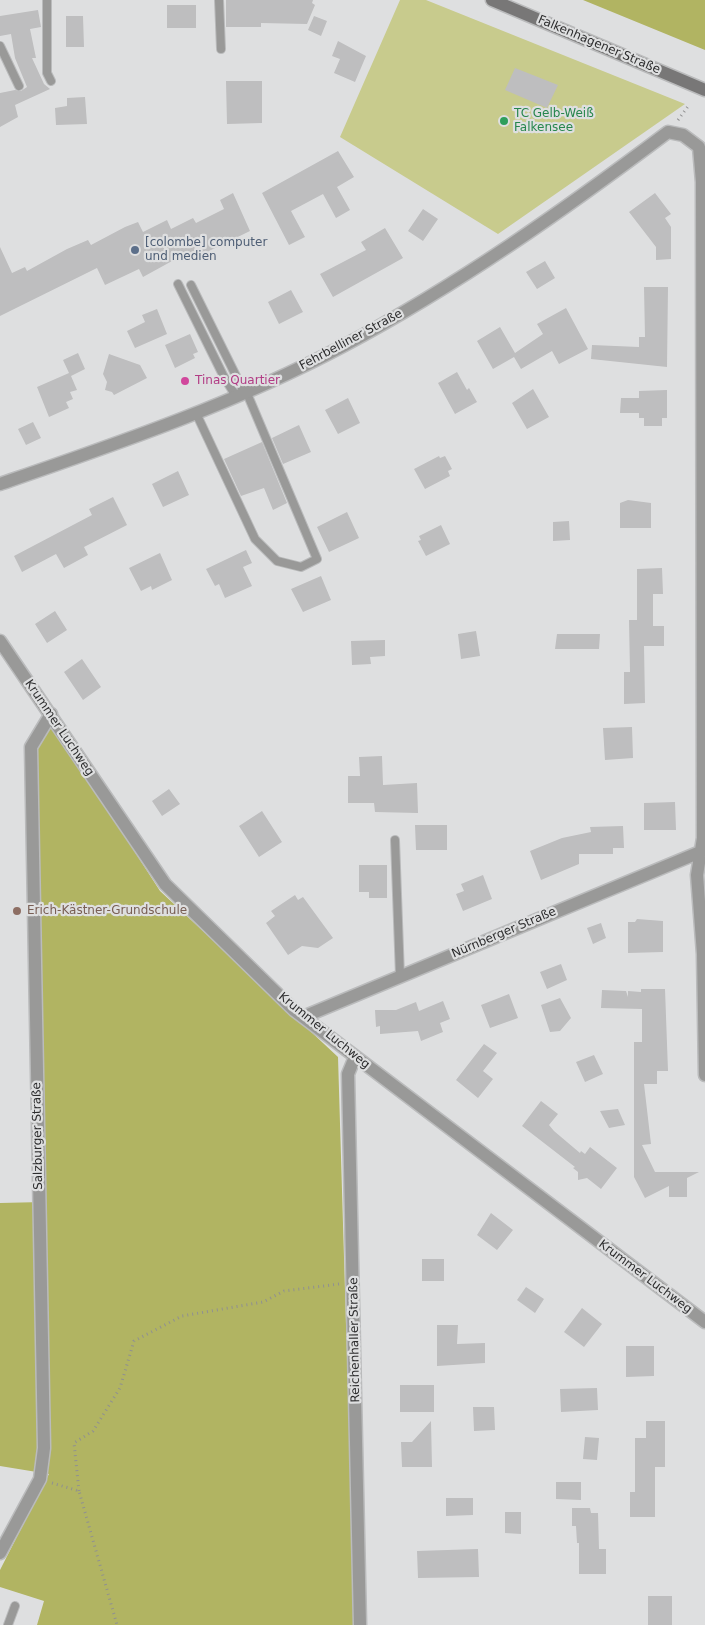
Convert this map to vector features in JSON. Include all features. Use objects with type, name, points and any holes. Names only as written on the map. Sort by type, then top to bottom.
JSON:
[{"type":"main road","name":"Falkenhagener Straße","points":[[492,0],[705,90]]},
{"type":"street","name":"Fehrbelliner Straße","points":[[0,484],[157,430],[342,347],[444,290],[546,222],[668,132],[683,135],[699,147],[702,182],[702,851]]},
{"type":"street","name":"Krummer Luchweg","points":[[0,642],[51,714],[165,884],[302,1017],[705,1322]]},
{"type":"street","name":"Salzburger Straße","points":[[0,1553],[40,1479],[44,1448],[31,747],[51,714]]},
{"type":"street","name":"Nürnberger Straße","points":[[302,1017],[702,851]]},
{"type":"street","points":[[702,851],[697,875],[702,954],[705,1075]]},
{"type":"street","name":"Reichenhaller Straße","points":[[355,1056],[348,1074],[360,1625]]},
{"type":"lane","points":[[48,0],[47,73],[51,81]]},
{"type":"lane","points":[[219,0],[221,49]]},
{"type":"lane","points":[[0,46],[19,86]]},
{"type":"lane","points":[[178,284],[224,377],[242,393]]},
{"type":"lane","points":[[191,285],[317,559],[301,567],[277,561],[255,539],[196,413]]},
{"type":"lane","points":[[395,840],[400,976]]},
{"type":"lane","points":[[8,1625],[15,1606]]},
{"type":"path","points":[[117,1625],[79,1491],[74,1442],[93,1431],[120,1388],[134,1341],[182,1316],[262,1302],[284,1291],[354,1282]]},
{"type":"path","points":[[40,1479],[79,1491]]},
{"type":"green space","name":"TC Gelb-Weiß Falkensee","points":[[400,0],[426,0],[685,104],[498,234],[340,137]]},
{"type":"green space","points":[[583,0],[705,0],[705,50]]},
{"type":"green space","points":[[51,722],[160,891],[338,1057],[355,1625],[37,1625],[44,1601],[0,1587],[0,1570],[49,1474],[0,1466],[0,1203],[43,1202],[36,746]]},
{"type":"building","points":[[226,0],[313,0],[312,3],[315,5],[307,24],[261,23],[261,27],[226,27]]},
{"type":"building","points":[[167,5],[196,5],[196,28],[167,28]]},
{"type":"building","points":[[38,10],[41,27],[30,29],[36,58],[32,58],[44,84],[50,89],[15,105],[18,117],[0,127],[0,93],[15,90],[21,91],[27,87],[15,58],[11,34],[0,36],[0,16]]},
{"type":"building","points":[[66,16],[83,16],[84,47],[66,47]]},
{"type":"building","points":[[314,16],[327,21],[321,36],[308,30]]},
{"type":"building","points":[[338,41],[366,56],[355,82],[334,73],[340,59],[332,56]]},
{"type":"building","points":[[515,68],[558,85],[547,108],[505,90]]},
{"type":"building","points":[[226,81],[262,81],[262,123],[227,124]]},
{"type":"building","points":[[85,97],[87,124],[56,125],[55,108],[67,106],[67,98]]},
{"type":"building","points":[[338,151],[354,177],[337,187],[350,210],[336,218],[323,194],[291,211],[305,237],[289,245],[262,193]]},
{"type":"building","points":[[233,193],[250,231],[209,251],[210,253],[187,262],[183,255],[143,277],[139,269],[105,285],[97,268],[0,316],[0,247],[12,273],[25,267],[27,271],[67,249],[88,240],[91,245],[138,222],[143,232],[167,220],[171,229],[193,218],[196,223],[224,209],[220,200]]},
{"type":"building","points":[[655,193],[671,214],[665,218],[671,227],[671,259],[656,260],[656,247],[629,212]]},
{"type":"building","points":[[423,209],[438,219],[423,241],[408,231]]},
{"type":"building","points":[[385,228],[403,258],[333,297],[320,274],[366,250],[361,242]]},
{"type":"building","points":[[545,261],[555,278],[537,289],[526,272]]},
{"type":"building","points":[[644,287],[668,287],[667,367],[591,359],[592,345],[639,347],[639,337],[645,337]]},
{"type":"building","points":[[291,290],[303,312],[279,324],[268,302]]},
{"type":"building","points":[[566,308],[588,349],[559,364],[552,351],[521,369],[514,357],[493,369],[477,341],[500,327],[515,353],[543,334],[537,324]]},
{"type":"building","points":[[157,309],[167,334],[135,348],[127,331],[145,322],[142,315]]},
{"type":"building","points":[[190,334],[198,352],[193,354],[195,358],[175,368],[165,345]]},
{"type":"building","points":[[78,353],[85,369],[71,376],[77,390],[70,392],[73,399],[66,402],[69,408],[49,417],[37,387],[69,373],[63,360]]},
{"type":"building","points":[[109,354],[140,365],[147,378],[114,395],[112,392],[105,390],[107,382],[103,374]]},
{"type":"building","points":[[457,372],[467,390],[469,388],[477,402],[455,414],[438,383]]},
{"type":"building","points":[[533,389],[549,417],[527,429],[512,403]]},
{"type":"building","points":[[667,390],[667,418],[662,418],[662,426],[644,426],[644,418],[639,418],[639,413],[620,413],[621,398],[639,398],[639,391]]},
{"type":"building","points":[[348,398],[360,423],[338,434],[325,410]]},
{"type":"building","points":[[33,422],[41,438],[26,445],[18,429]]},
{"type":"building","points":[[299,425],[311,452],[283,464],[272,438]]},
{"type":"building","points":[[262,442],[287,503],[273,510],[264,488],[241,496],[224,459]]},
{"type":"building","points":[[439,456],[440,458],[445,456],[452,469],[448,471],[450,476],[425,489],[414,469]]},
{"type":"building","points":[[178,471],[189,495],[163,507],[152,484]]},
{"type":"building","points":[[113,497],[127,525],[84,547],[88,555],[64,568],[56,554],[22,572],[14,556],[92,515],[89,509]]},
{"type":"building","points":[[628,500],[651,503],[651,528],[620,528],[620,503]]},
{"type":"building","points":[[347,512],[359,538],[329,552],[317,527]]},
{"type":"building","points":[[569,521],[570,540],[553,541],[553,522]]},
{"type":"building","points":[[441,525],[450,544],[426,556],[418,541],[421,540],[419,536]]},
{"type":"building","points":[[246,550],[252,563],[243,567],[252,586],[225,598],[219,584],[215,586],[206,569]]},
{"type":"building","points":[[160,553],[172,580],[152,590],[151,586],[141,591],[129,568]]},
{"type":"building","points":[[662,568],[663,594],[653,594],[653,626],[664,626],[664,646],[644,646],[645,703],[624,704],[624,672],[630,672],[629,620],[637,620],[637,569]]},
{"type":"building","points":[[321,576],[331,600],[303,612],[291,589]]},
{"type":"building","points":[[55,611],[67,630],[47,643],[35,624]]},
{"type":"building","points":[[476,631],[480,656],[461,659],[458,634]]},
{"type":"building","points":[[557,634],[600,634],[599,649],[555,649]]},
{"type":"building","points":[[385,640],[385,656],[370,657],[371,664],[352,665],[351,641]]},
{"type":"building","points":[[82,659],[101,687],[83,700],[64,672]]},
{"type":"building","points":[[632,727],[633,758],[605,760],[603,728]]},
{"type":"building","points":[[382,756],[383,785],[417,783],[418,813],[375,812],[374,803],[348,803],[348,776],[360,776],[359,757]]},
{"type":"building","points":[[169,789],[180,804],[162,816],[152,801]]},
{"type":"building","points":[[675,802],[676,830],[644,830],[644,803]]},
{"type":"building","points":[[262,811],[282,842],[259,857],[239,826]]},
{"type":"building","points":[[415,825],[447,825],[447,850],[416,850]]},
{"type":"building","points":[[623,826],[624,848],[613,848],[613,854],[579,854],[579,864],[541,880],[530,851],[562,838],[591,832],[590,827]]},
{"type":"building","points":[[359,865],[387,865],[387,898],[369,898],[369,892],[359,892]]},
{"type":"building","points":[[483,875],[492,899],[463,911],[456,894],[464,891],[461,884]]},
{"type":"building","points":[[295,895],[298,900],[303,897],[333,938],[318,948],[302,946],[288,955],[266,923],[275,916],[271,911]]},
{"type":"building","points":[[637,919],[663,921],[663,952],[628,953],[628,922],[635,922]]},
{"type":"building","points":[[601,923],[606,938],[593,944],[587,928]]},
{"type":"building","points":[[561,964],[567,980],[547,989],[540,972]]},
{"type":"building","points":[[641,989],[665,989],[668,1071],[657,1071],[657,1084],[644,1084],[651,1144],[642,1145],[655,1172],[699,1172],[687,1178],[687,1197],[669,1197],[669,1186],[645,1198],[634,1177],[634,1042],[642,1042],[642,1009],[601,1008],[602,990],[626,991],[628,997],[628,991],[641,992]]},
{"type":"building","points":[[509,994],[518,1018],[490,1028],[481,1005]]},
{"type":"building","points":[[560,998],[571,1018],[560,1031],[550,1032],[541,1005]]},
{"type":"building","points":[[443,1001],[450,1019],[440,1023],[443,1032],[421,1041],[418,1031],[380,1034],[380,1026],[376,1027],[375,1010],[396,1010],[416,1002],[419,1011]]},
{"type":"building","points":[[484,1044],[497,1053],[483,1071],[493,1079],[478,1098],[456,1080]]},
{"type":"building","points":[[594,1055],[603,1074],[585,1082],[576,1062]]},
{"type":"building","points":[[541,1101],[558,1114],[549,1125],[554,1131],[580,1153],[581,1151],[585,1154],[590,1147],[617,1168],[601,1189],[587,1178],[578,1180],[578,1172],[573,1168],[575,1167],[522,1126]]},
{"type":"building","points":[[618,1109],[625,1125],[609,1128],[600,1111]]},
{"type":"building","points":[[491,1213],[513,1230],[497,1250],[477,1235]]},
{"type":"building","points":[[422,1259],[444,1259],[444,1281],[422,1281]]},
{"type":"building","points":[[526,1287],[544,1299],[535,1313],[517,1300]]},
{"type":"building","points":[[582,1308],[602,1324],[584,1347],[564,1332]]},
{"type":"building","points":[[437,1325],[458,1325],[457,1344],[485,1343],[485,1363],[437,1366]]},
{"type":"building","points":[[626,1346],[654,1346],[654,1376],[626,1377]]},
{"type":"building","points":[[400,1385],[434,1385],[434,1412],[400,1412]]},
{"type":"building","points":[[597,1388],[598,1410],[561,1412],[560,1389]]},
{"type":"building","points":[[473,1407],[494,1407],[495,1430],[474,1431]]},
{"type":"building","points":[[431,1421],[432,1467],[402,1467],[401,1442],[412,1442]]},
{"type":"building","points":[[646,1421],[665,1421],[665,1467],[655,1467],[655,1517],[630,1517],[630,1492],[635,1492],[635,1438],[646,1438]]},
{"type":"building","points":[[585,1437],[599,1438],[597,1460],[583,1459]]},
{"type":"building","points":[[556,1482],[581,1482],[581,1500],[556,1499]]},
{"type":"building","points":[[446,1498],[473,1498],[473,1515],[446,1516]]},
{"type":"building","points":[[572,1508],[590,1508],[591,1513],[598,1513],[599,1549],[606,1549],[606,1574],[579,1574],[579,1543],[577,1543],[576,1526],[572,1526]]},
{"type":"building","points":[[505,1512],[521,1512],[521,1534],[505,1533]]},
{"type":"building","points":[[478,1549],[479,1577],[418,1578],[417,1551]]},
{"type":"building","points":[[648,1596],[672,1596],[672,1625],[648,1625]]},
{"type":"place","name":"TC Gelb-Weiß Falkensee","points":[[504,121]]},
{"type":"place","name":"[colombe] computer und medien","points":[[135,250]]},
{"type":"place","name":"Tinas Quartier","points":[[185,381]]},
{"type":"place","name":"Erich-Kästner-Grundschule","points":[[17,911]]}]
